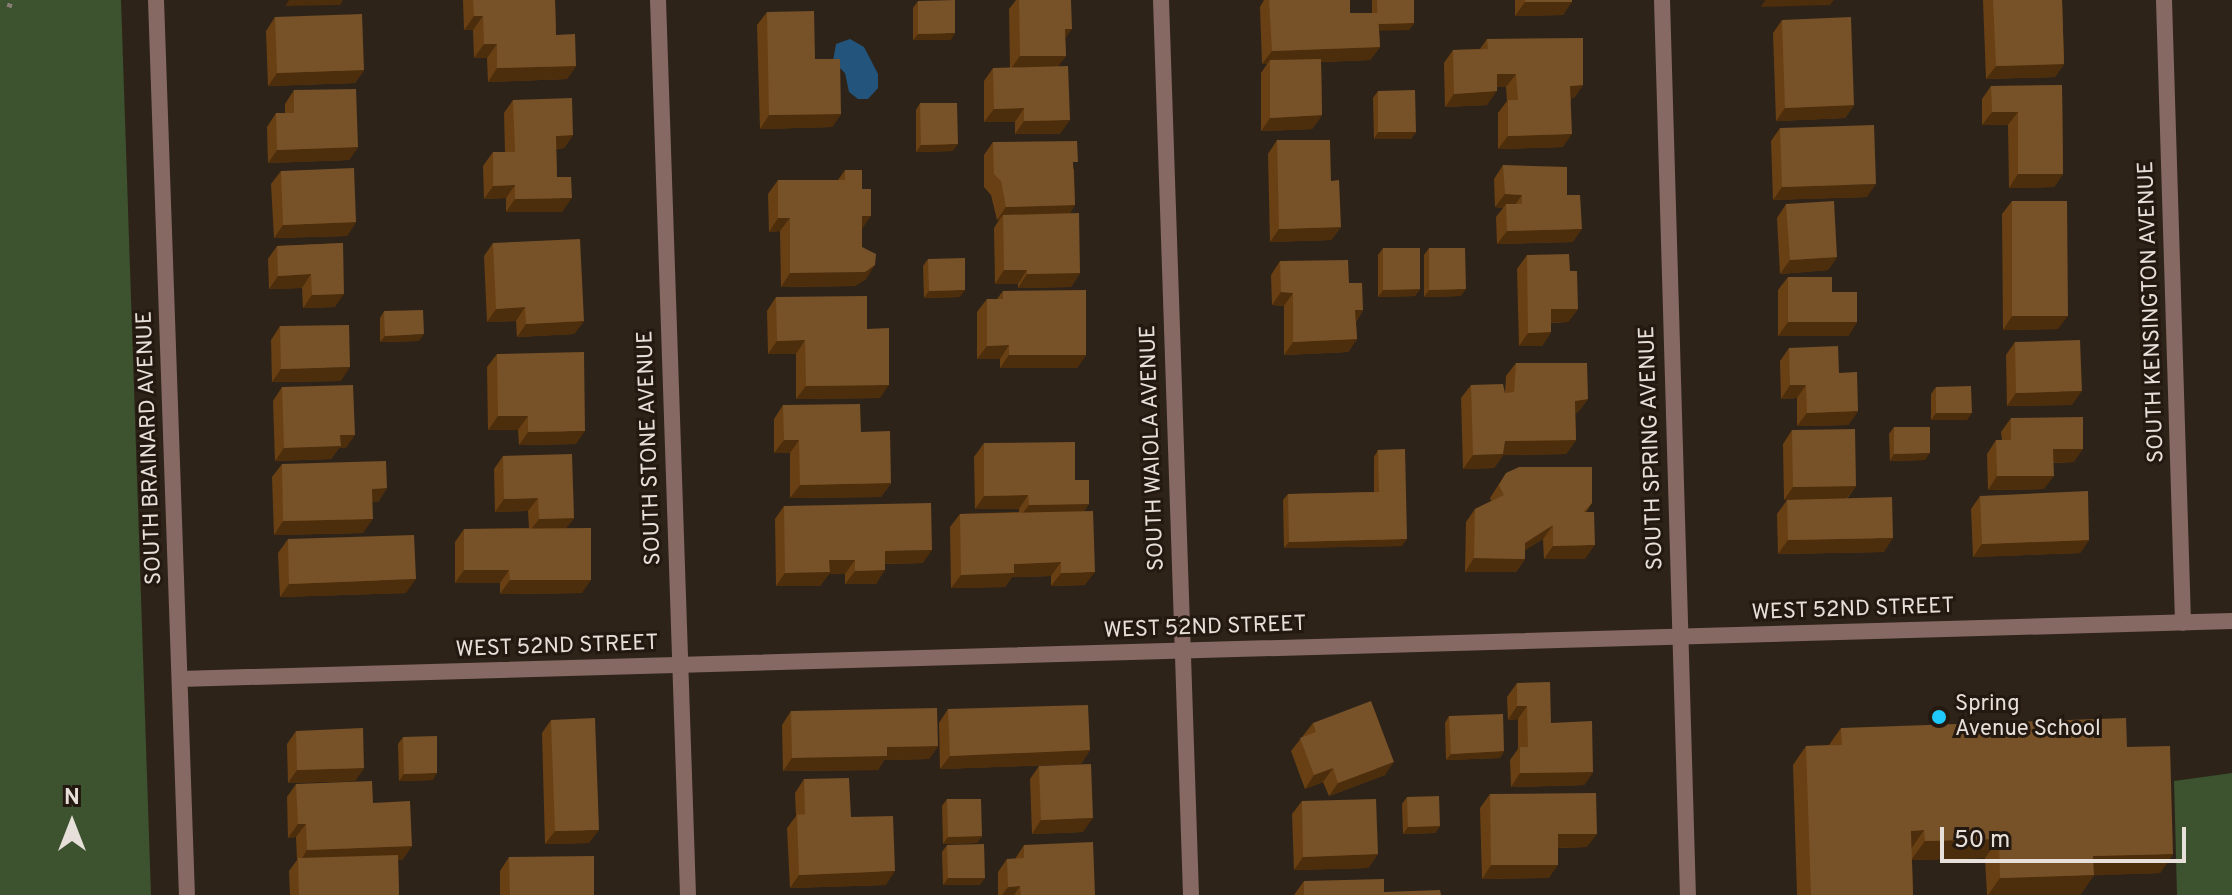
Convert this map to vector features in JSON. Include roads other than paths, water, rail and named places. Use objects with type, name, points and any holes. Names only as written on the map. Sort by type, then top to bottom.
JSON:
[{"type":"street","name":"SOUTH BRAINARD AVENUE","points":[[156,0],[187,895]]},
{"type":"street","name":"SOUTH STONE AVENUE","points":[[658,0],[688,895]]},
{"type":"street","name":"SOUTH WAIOLA AVENUE","points":[[1161,0],[1191,895]]},
{"type":"street","name":"SOUTH SPRING AVENUE","points":[[1662,0],[1688,895]]},
{"type":"street","name":"SOUTH KENSINGTON AVENUE","points":[[2164,0],[2183,623]]},
{"type":"street","name":"WEST 52ND STREET","points":[[180,679],[2232,621]]},
{"type":"water","points":[[850,39],[864,47],[878,74],[878,88],[868,99],[858,99],[849,92],[845,73],[833,61],[836,44]]},
{"type":"place","name":"Spring Avenue School","points":[[1939,717]]}]
